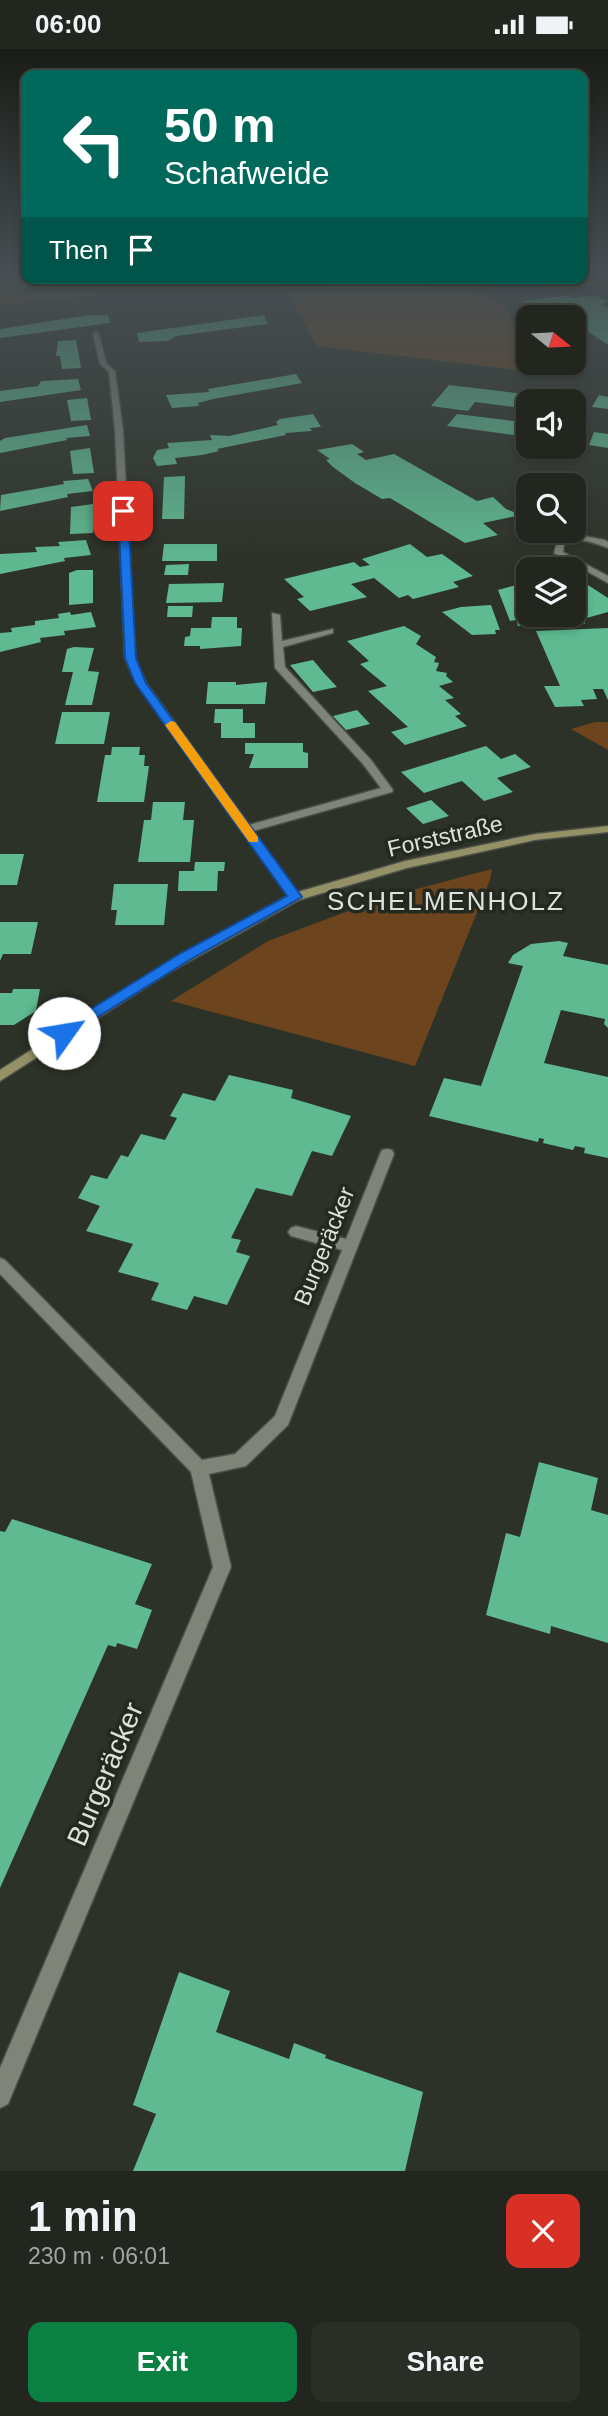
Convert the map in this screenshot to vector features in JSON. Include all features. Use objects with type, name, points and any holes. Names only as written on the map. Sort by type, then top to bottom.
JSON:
[{"type":"street","points":[[112,371],[119,430],[130,658],[141,683],[295,897]]},
{"type":"street","points":[[608,545],[592,537],[574,537],[560,544],[558,553],[608,580]]},
{"type":"street","points":[[246,829],[388,790],[367,762],[280,669],[275,615]]},
{"type":"street","points":[[278,645],[330,631]]},
{"type":"street","name":"Forststraße","points":[[0,1076],[164,969],[295,897],[405,865],[535,837],[608,829]]},
{"type":"street","name":"Burgeräcker","points":[[0,2097],[222,1567],[199,1468],[240,1461],[282,1420],[387,1154]]},
{"type":"street","points":[[296,1232],[351,1246]]},
{"type":"street","points":[[0,1264],[199,1468]]},
{"type":"shaded area","points":[[595,722],[608,722],[608,750],[571,729]]},
{"type":"shaded area","points":[[492,869],[490,880],[415,1066],[171,1001],[268,941],[383,898]]},
{"type":"building","points":[[296,374],[302,383],[213,399],[198,403],[199,406],[172,408],[166,395],[209,392],[208,389]]},
{"type":"building","points":[[78,379],[81,390],[0,402],[0,391],[38,386],[41,381]]},
{"type":"building","points":[[449,385],[516,393],[516,407],[475,402],[468,411],[431,406]]},
{"type":"building","points":[[599,395],[608,397],[608,409],[592,407]]},
{"type":"building","points":[[87,398],[91,420],[71,421],[67,400]]},
{"type":"building","points":[[313,414],[321,427],[310,428],[312,431],[285,433],[286,435],[217,449],[219,451],[202,455],[175,458],[177,464],[157,466],[153,458],[157,450],[169,448],[167,443],[212,440],[210,435],[229,436],[278,425],[276,422],[280,419]]},
{"type":"building","points":[[457,414],[514,421],[516,418],[516,435],[447,426]]},
{"type":"building","points":[[87,425],[90,436],[66,438],[67,440],[0,453],[0,441],[5,438]]},
{"type":"building","points":[[594,432],[608,434],[608,448],[589,445]]},
{"type":"building","points":[[352,444],[364,452],[357,454],[366,460],[394,454],[477,501],[493,497],[506,509],[516,513],[516,516],[483,523],[498,535],[465,543],[390,498],[382,499],[355,483],[333,467],[326,460],[330,459],[317,450]]},
{"type":"building","points":[[90,448],[94,473],[73,474],[70,451]]},
{"type":"building","points":[[185,476],[184,519],[162,519],[164,477]]},
{"type":"building","points":[[88,479],[93,491],[67,494],[68,497],[0,511],[1,495],[64,484],[63,481]]},
{"type":"building","points":[[93,504],[93,533],[70,534],[71,507]]},
{"type":"building","points":[[86,540],[91,555],[64,558],[65,561],[0,574],[0,554],[37,552],[35,547],[60,546],[58,542]]},
{"type":"building","points":[[164,544],[217,544],[217,561],[162,561]]},
{"type":"building","points":[[410,544],[427,557],[442,554],[473,576],[453,582],[459,587],[413,599],[408,595],[399,598],[374,578],[351,584],[367,597],[310,611],[297,599],[304,597],[284,579],[354,562],[360,567],[370,565],[362,559]]},
{"type":"building","points":[[189,564],[188,575],[164,575],[166,565]]},
{"type":"building","points":[[93,570],[93,603],[69,605],[69,573]]},
{"type":"building","points":[[224,583],[222,602],[166,603],[169,584]]},
{"type":"building","points":[[586,584],[608,598],[608,612],[586,618]]},
{"type":"building","points":[[516,585],[516,620],[510,621],[498,590]]},
{"type":"building","points":[[491,605],[500,630],[495,630],[496,634],[472,635],[442,612],[461,607]]},
{"type":"building","points":[[168,606],[193,606],[192,617],[167,617]]},
{"type":"building","points":[[70,612],[71,615],[91,612],[96,627],[64,631],[65,635],[40,638],[41,642],[0,652],[0,633],[12,632],[11,628],[35,625],[35,621],[59,618],[58,614]]},
{"type":"building","points":[[212,617],[237,617],[237,628],[242,628],[241,646],[200,649],[200,646],[184,646],[185,637],[190,636],[191,628],[211,628]]},
{"type":"building","points":[[404,626],[421,636],[416,644],[436,657],[434,662],[439,663],[436,671],[447,673],[446,676],[453,682],[439,686],[454,698],[445,700],[461,714],[455,716],[467,726],[405,745],[391,732],[408,727],[368,691],[387,686],[360,664],[369,661],[347,641]]},
{"type":"building","points":[[608,628],[608,700],[603,689],[593,689],[597,699],[581,700],[584,706],[555,707],[544,686],[560,686],[536,631]]},
{"type":"building","points":[[94,648],[88,671],[99,672],[92,705],[65,705],[73,672],[62,672],[67,649]]},
{"type":"building","points":[[313,660],[337,687],[313,692],[290,665]]},
{"type":"building","points":[[208,682],[236,682],[236,685],[267,682],[265,704],[206,704]]},
{"type":"building","points":[[215,709],[243,709],[243,723],[255,723],[255,738],[221,738],[221,723],[214,723]]},
{"type":"building","points":[[357,710],[370,724],[346,730],[333,716]]},
{"type":"building","points":[[62,712],[110,712],[104,744],[55,744]]},
{"type":"building","points":[[245,743],[303,743],[303,752],[308,753],[308,768],[249,768],[254,754],[245,754]]},
{"type":"building","points":[[486,746],[501,759],[515,754],[531,767],[497,778],[513,792],[484,801],[462,781],[424,793],[401,772]]},
{"type":"building","points":[[112,747],[140,747],[139,755],[145,755],[144,766],[149,766],[144,802],[97,802],[105,755],[111,755]]},
{"type":"building","points":[[431,800],[449,816],[423,824],[406,808]]},
{"type":"building","points":[[153,802],[185,802],[183,820],[194,820],[190,862],[138,862],[144,820],[151,820]]},
{"type":"building","points":[[0,854],[24,854],[17,885],[0,885]]},
{"type":"building","points":[[195,862],[225,862],[224,871],[218,871],[217,891],[178,891],[179,871],[194,871]]},
{"type":"building","points":[[114,884],[168,884],[164,925],[115,925],[117,910],[111,910]]},
{"type":"building","points":[[0,922],[38,922],[31,954],[3,954],[0,961]]},
{"type":"building","points":[[559,941],[568,943],[563,956],[608,965],[608,1028],[604,1024],[605,1019],[561,1010],[544,1063],[608,1077],[608,1158],[584,1153],[585,1148],[575,1146],[573,1150],[543,1143],[544,1139],[539,1138],[538,1142],[429,1116],[444,1078],[481,1086],[523,966],[508,963],[513,955],[531,944]]},
{"type":"building","points":[[13,989],[40,989],[36,1011],[14,1025],[0,1025],[0,993],[12,993]]},
{"type":"building","points":[[229,1075],[293,1090],[291,1098],[351,1116],[332,1156],[312,1151],[292,1196],[256,1188],[231,1238],[241,1240],[236,1252],[250,1256],[227,1305],[194,1296],[187,1310],[151,1300],[159,1283],[118,1272],[133,1244],[86,1231],[100,1206],[78,1198],[91,1175],[107,1179],[121,1155],[128,1157],[141,1134],[165,1140],[177,1118],[170,1116],[183,1093],[215,1101]]},
{"type":"building","points":[[539,1462],[598,1478],[591,1510],[608,1515],[608,1643],[551,1626],[550,1634],[486,1615],[506,1533],[520,1537]]},
{"type":"building","points":[[12,1519],[152,1564],[135,1604],[152,1610],[137,1649],[117,1643],[116,1647],[108,1645],[0,1888],[0,1531],[5,1532]]},
{"type":"building","points":[[179,1972],[230,1991],[216,2032],[289,2059],[294,2043],[326,2055],[325,2058],[423,2092],[405,2171],[133,2171],[156,2114],[133,2105]]},
{"type":"slow traffic","points":[[171,725],[253,840]]},
{"type":"district","name":"SCHELMENHOLZ","points":[[446,901]]},
{"type":"route","points":[[64,1033],[186,956],[295,897],[141,683],[130,658],[123,511]]}]
